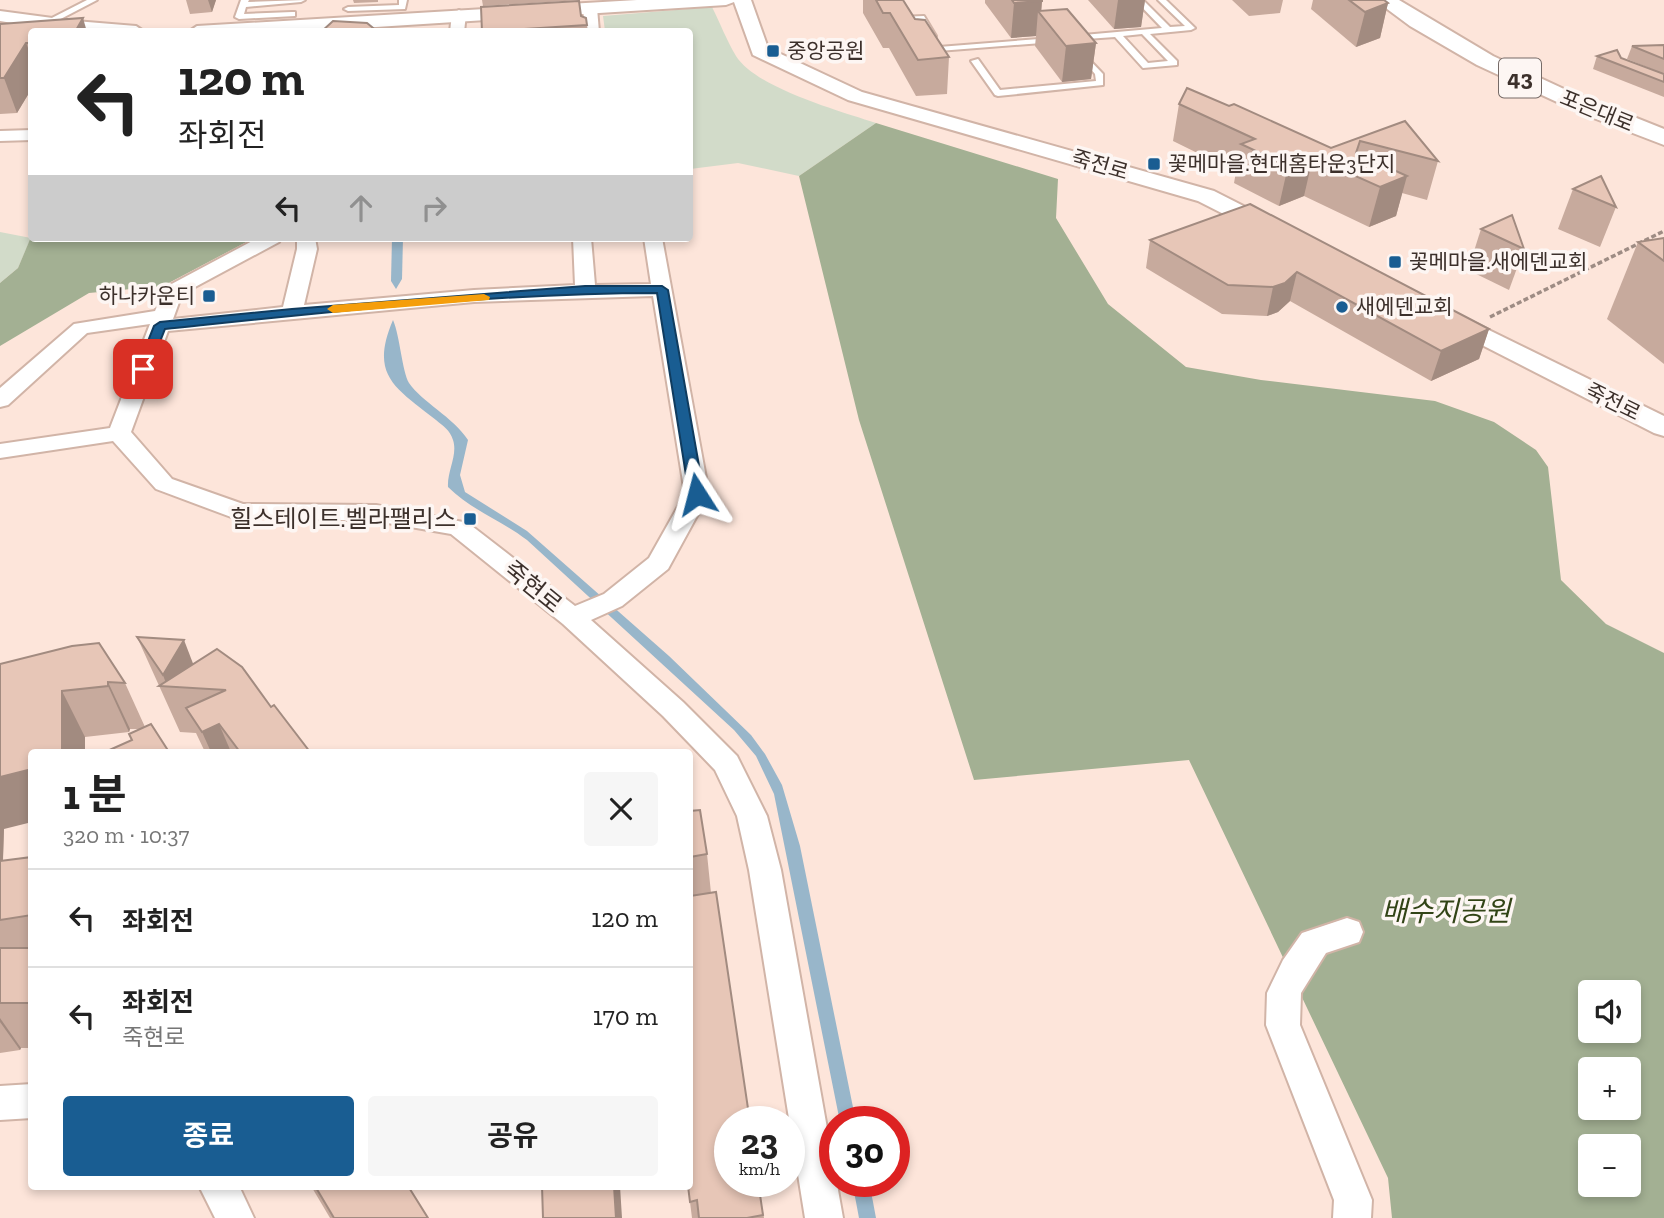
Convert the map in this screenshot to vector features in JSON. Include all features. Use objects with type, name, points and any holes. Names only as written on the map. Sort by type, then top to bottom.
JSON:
[{"type":"highway","name":"포은대로","points":[[1385,0],[1466,52],[1552,93],[1664,138]]},
{"type":"highway","name":"포은대로","points":[[1399,0],[1474,47],[1559,87],[1664,129]]},
{"type":"street","points":[[256,28],[653,2],[726,0]]},
{"type":"street","name":"죽전로","points":[[742,0],[760,51],[855,96],[1206,196],[1293,240]]},
{"type":"street","points":[[590,8],[592,28]]},
{"type":"street","points":[[0,16],[62,27]]},
{"type":"street","points":[[0,136],[28,135]]},
{"type":"street","points":[[0,450],[118,433],[173,291],[265,242]]},
{"type":"street","points":[[292,312],[306,242]]},
{"type":"street","points":[[582,242],[585,289]]},
{"type":"street","points":[[593,609],[659,563],[697,494],[654,242]]},
{"type":"street","points":[[0,400],[81,328],[585,289],[662,290]]},
{"type":"street","name":"죽전로","points":[[1430,309],[1664,427]]},
{"type":"street","name":"죽현로","points":[[118,433],[164,484],[240,512],[376,513],[459,528],[593,609],[673,709],[727,764],[752,816],[765,870],[824,1218]]},
{"type":"street","points":[[1347,932],[1314,943],[1295,970],[1284,993],[1283,1025],[1353,1199],[1352,1218]]},
{"type":"street","points":[[0,1103],[28,1101]]},
{"type":"street","points":[[220,1190],[235,1218]]},
{"type":"lane","points":[[62,27],[93,0]]},
{"type":"lane","points":[[292,14],[239,17],[244,2],[301,0]]},
{"type":"lane","points":[[348,9],[402,7],[404,0]]},
{"type":"lane","points":[[1139,0],[1168,30]]},
{"type":"lane","points":[[919,51],[1191,28],[1162,0]]},
{"type":"lane","points":[[905,30],[899,19],[921,18],[941,49]]},
{"type":"lane","points":[[1117,34],[1146,65],[1174,63],[1144,32]]},
{"type":"lane","points":[[975,61],[998,93],[1012,88],[1100,83],[1099,74],[1069,38]]},
{"type":"path","points":[[1468,328],[1664,231]]},
{"type":"green space","points":[[712,7],[736,56],[746,68],[800,97],[876,123],[799,176],[738,163],[693,169],[693,28],[605,28],[603,16]]},
{"type":"green space","name":"배수지공원","points":[[876,123],[1058,179],[1056,218],[1108,304],[1186,367],[1261,380],[1435,401],[1494,422],[1536,450],[1548,467],[1561,580],[1606,624],[1664,653],[1664,1218],[1392,1218],[1388,1178],[1189,760],[974,780],[859,420],[799,176]]},
{"type":"green space","points":[[0,232],[28,237],[29,242],[18,268],[0,283]]},
{"type":"green space","points":[[29,242],[246,242],[163,286],[89,293],[0,346],[0,283],[18,268]]},
{"type":"water","points":[[392,242],[403,242],[402,279],[396,289],[391,281]]},
{"type":"water","points":[[393,320],[409,383],[468,440],[460,475],[465,492],[527,531],[669,656],[751,735],[765,754],[782,785],[800,846],[853,1106],[837,1106],[774,794],[756,756],[734,730],[527,540],[466,502],[448,487],[454,451],[452,437],[444,426],[409,399],[390,379],[384,355]]},
{"type":"water","points":[[855,1197],[872,1197],[876,1218],[859,1218]]},
{"type":"building","points":[[876,0],[903,0],[915,19],[925,20],[949,57],[918,60],[890,13],[883,13]]},
{"type":"building","points":[[1012,0],[1042,0],[1042,1],[1014,3]]},
{"type":"building","points":[[1349,0],[1384,0],[1388,3],[1365,12]]},
{"type":"building","points":[[579,1],[581,16],[586,18],[587,25],[482,28],[481,7]]},
{"type":"building","points":[[1067,9],[1096,43],[1066,46],[1038,11]]},
{"type":"building","points":[[83,18],[77,28],[28,28],[28,43],[4,78],[0,78],[0,24]]},
{"type":"building","points":[[333,21],[367,23],[373,28],[325,28]]},
{"type":"building","points":[[1664,45],[1664,59],[1632,46]]},
{"type":"building","points":[[1617,50],[1621,58],[1664,74],[1664,82],[1597,56]]},
{"type":"building","points":[[1187,88],[1229,106],[1234,104],[1331,148],[1405,121],[1438,161],[1360,141],[1356,153],[1407,176],[1380,187],[1313,157],[1288,166],[1241,144],[1255,139],[1179,104]]},
{"type":"building","points":[[1601,176],[1616,207],[1573,189]]},
{"type":"building","points":[[1250,204],[1489,329],[1441,351],[1297,272],[1285,283],[1273,287],[1228,285],[1150,240]]},
{"type":"building","points":[[1512,215],[1524,249],[1481,229]]},
{"type":"building","points":[[1664,238],[1664,261],[1638,242]]},
{"type":"building","points":[[137,637],[184,640],[163,675]]},
{"type":"building","points":[[99,643],[125,683],[108,682],[108,686],[62,691],[62,749],[28,749],[28,770],[0,777],[0,664],[72,646]]},
{"type":"building","points":[[217,649],[242,667],[271,707],[274,705],[308,749],[238,749],[219,724],[202,732],[186,708],[226,690],[159,686]]},
{"type":"building","points":[[151,724],[167,749],[112,749],[132,740],[129,734]]},
{"type":"building","points":[[700,810],[707,854],[693,856],[693,811]]},
{"type":"building","points":[[28,858],[28,916],[0,920],[0,861]]},
{"type":"building","points":[[716,892],[748,1106],[714,1106],[714,1197],[760,1197],[763,1215],[747,1218],[699,1218],[697,1200],[690,1202],[688,1190],[693,1190],[693,896]]},
{"type":"building","points":[[0,948],[28,948],[28,1003],[0,1003]]},
{"type":"building","points":[[317,1190],[410,1190],[428,1218],[334,1218]]},
{"type":"building","points":[[542,1190],[614,1190],[616,1218],[543,1218]]},
{"type":"slow traffic","points":[[333,309],[484,297]]},
{"type":"place","name":"중앙공원","points":[[773,51]]},
{"type":"place","name":"꽃메마을.현대홈타운3단지","points":[[1154,164]]},
{"type":"place","name":"꽃메마을.새에덴교회","points":[[1395,262]]},
{"type":"place","name":"하나카운티","points":[[209,296]]},
{"type":"place","name":"새에덴교회","points":[[1342,307]]},
{"type":"place","name":"힐스테이트.벨라팰리스","points":[[470,519]]},
{"type":"route","points":[[143,369],[160,326],[292,312],[585,289],[662,290],[697,494]]}]
